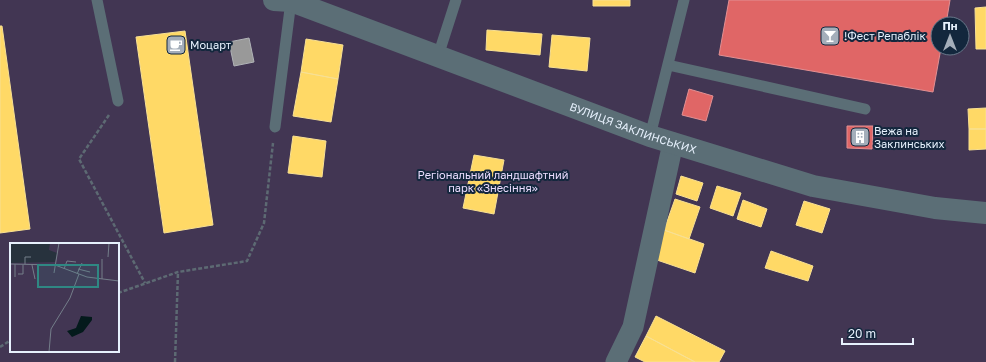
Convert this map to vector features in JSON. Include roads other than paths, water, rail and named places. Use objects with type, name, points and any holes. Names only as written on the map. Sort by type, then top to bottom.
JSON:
[{"type":"street","name":"ВУЛИЦЯ ЗАКЛИНСЬКИХ","points":[[285,0],[650,136],[813,186],[936,208],[986,213]]},
{"type":"street","points":[[616,362],[632,327],[673,143]]},
{"type":"lane","points":[[97,0],[118,101]]},
{"type":"lane","points":[[275,127],[285,0]]},
{"type":"lane","points":[[438,56],[456,0]]},
{"type":"lane","points":[[650,136],[684,0]]},
{"type":"lane","points":[[668,65],[865,109]]},
{"type":"place","name":"!Фест Репаблік","points":[[830,36]]},
{"type":"place","name":"Моцарт","points":[[176,45]]},
{"type":"place","name":"Вежа на Заклинських","points":[[860,137]]},
{"type":"park label","name":"Регіональний ландшафтний парк «Знесіння»","points":[[493,181]]}]
